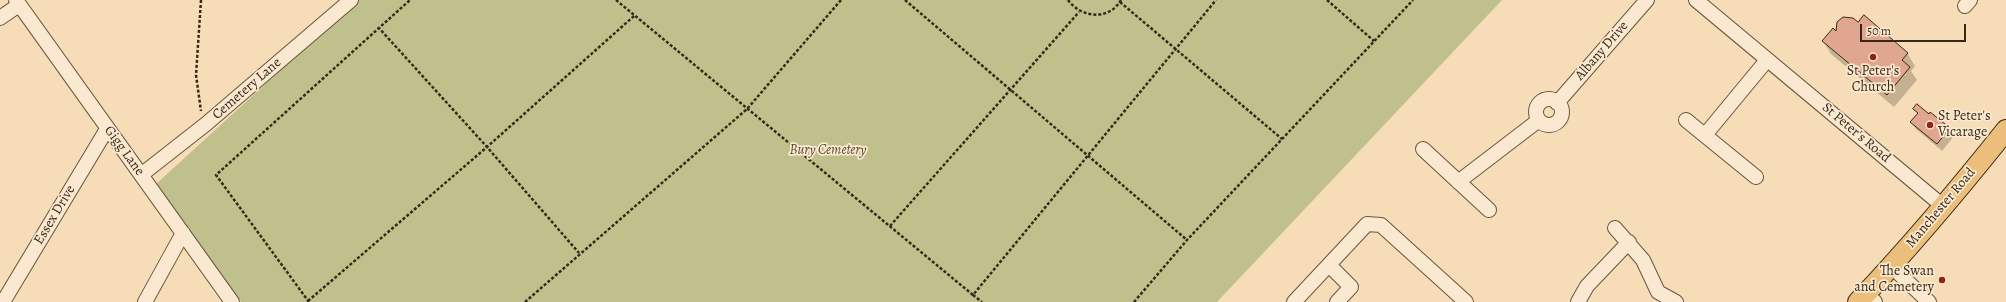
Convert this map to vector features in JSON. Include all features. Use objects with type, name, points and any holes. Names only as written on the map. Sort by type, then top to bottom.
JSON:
[{"type":"highway","name":"Manchester Road","points":[[1867,299],[2006,130]]},
{"type":"street","name":"Cemetery Lane","points":[[141,175],[206,124],[351,0]]},
{"type":"street","name":"Albany Drive","points":[[1458,182],[1539,120],[1536,110],[1540,103],[1548,100],[1557,103],[1647,0]]},
{"type":"street","name":"St Peter's Road","points":[[1696,0],[1944,207]]},
{"type":"street","points":[[0,18],[18,3]]},
{"type":"street","name":"Gigg Lane","points":[[18,3],[232,302]]},
{"type":"street","points":[[1705,135],[1767,60]]},
{"type":"street","points":[[1686,120],[1756,177]]},
{"type":"street","name":"Essex Drive","points":[[3,302],[107,128]]},
{"type":"street","points":[[1423,149],[1489,210]]},
{"type":"street","points":[[1294,302],[1367,224],[1381,225],[1466,302]]},
{"type":"street","points":[[1615,228],[1644,260],[1658,292],[1676,302]]},
{"type":"street","points":[[145,302],[183,232]]},
{"type":"street","points":[[1578,302],[1587,286],[1629,242]]},
{"type":"street","points":[[1329,265],[1351,288],[1337,302]]},
{"type":"street","points":[[1892,267],[1929,302]]},
{"type":"path","points":[[201,0],[196,75],[200,105],[206,124]]},
{"type":"path","points":[[410,0],[378,27],[216,175],[309,301],[487,147],[634,16]]},
{"type":"path","points":[[616,0],[982,302]]},
{"type":"path","points":[[525,302],[579,253],[747,109],[841,0]]},
{"type":"path","points":[[905,0],[1187,240]]},
{"type":"path","points":[[1068,0],[1079,12],[1092,15],[1102,15],[1112,10],[1120,1],[1282,139]]},
{"type":"path","points":[[972,295],[1216,0]]},
{"type":"path","points":[[1327,0],[1374,41]]},
{"type":"path","points":[[1134,302],[1187,240],[1413,0]]},
{"type":"path","points":[[890,226],[1079,12]]},
{"type":"path","points":[[378,27],[487,147],[579,253]]},
{"type":"green space","name":"Bury Cemetery","points":[[357,0],[1502,0],[1217,302],[241,302],[155,185]]},
{"type":"building","name":"St Peter's Church","points":[[1864,15],[1908,53],[1902,60],[1910,67],[1887,95],[1822,41],[1833,28],[1836,31],[1837,22],[1843,17],[1853,18],[1858,22]]},
{"type":"building","name":"St Peter's Vicarage","points":[[1917,104],[1950,128],[1937,144],[1910,122],[1918,113],[1913,109]]},
{"type":"place","name":"St Peter's Church","points":[[1873,57]]},
{"type":"place","name":"St Peter's Vicarage","points":[[1930,125]]},
{"type":"place","name":"The Swan and Cemetery","points":[[1942,280]]}]
